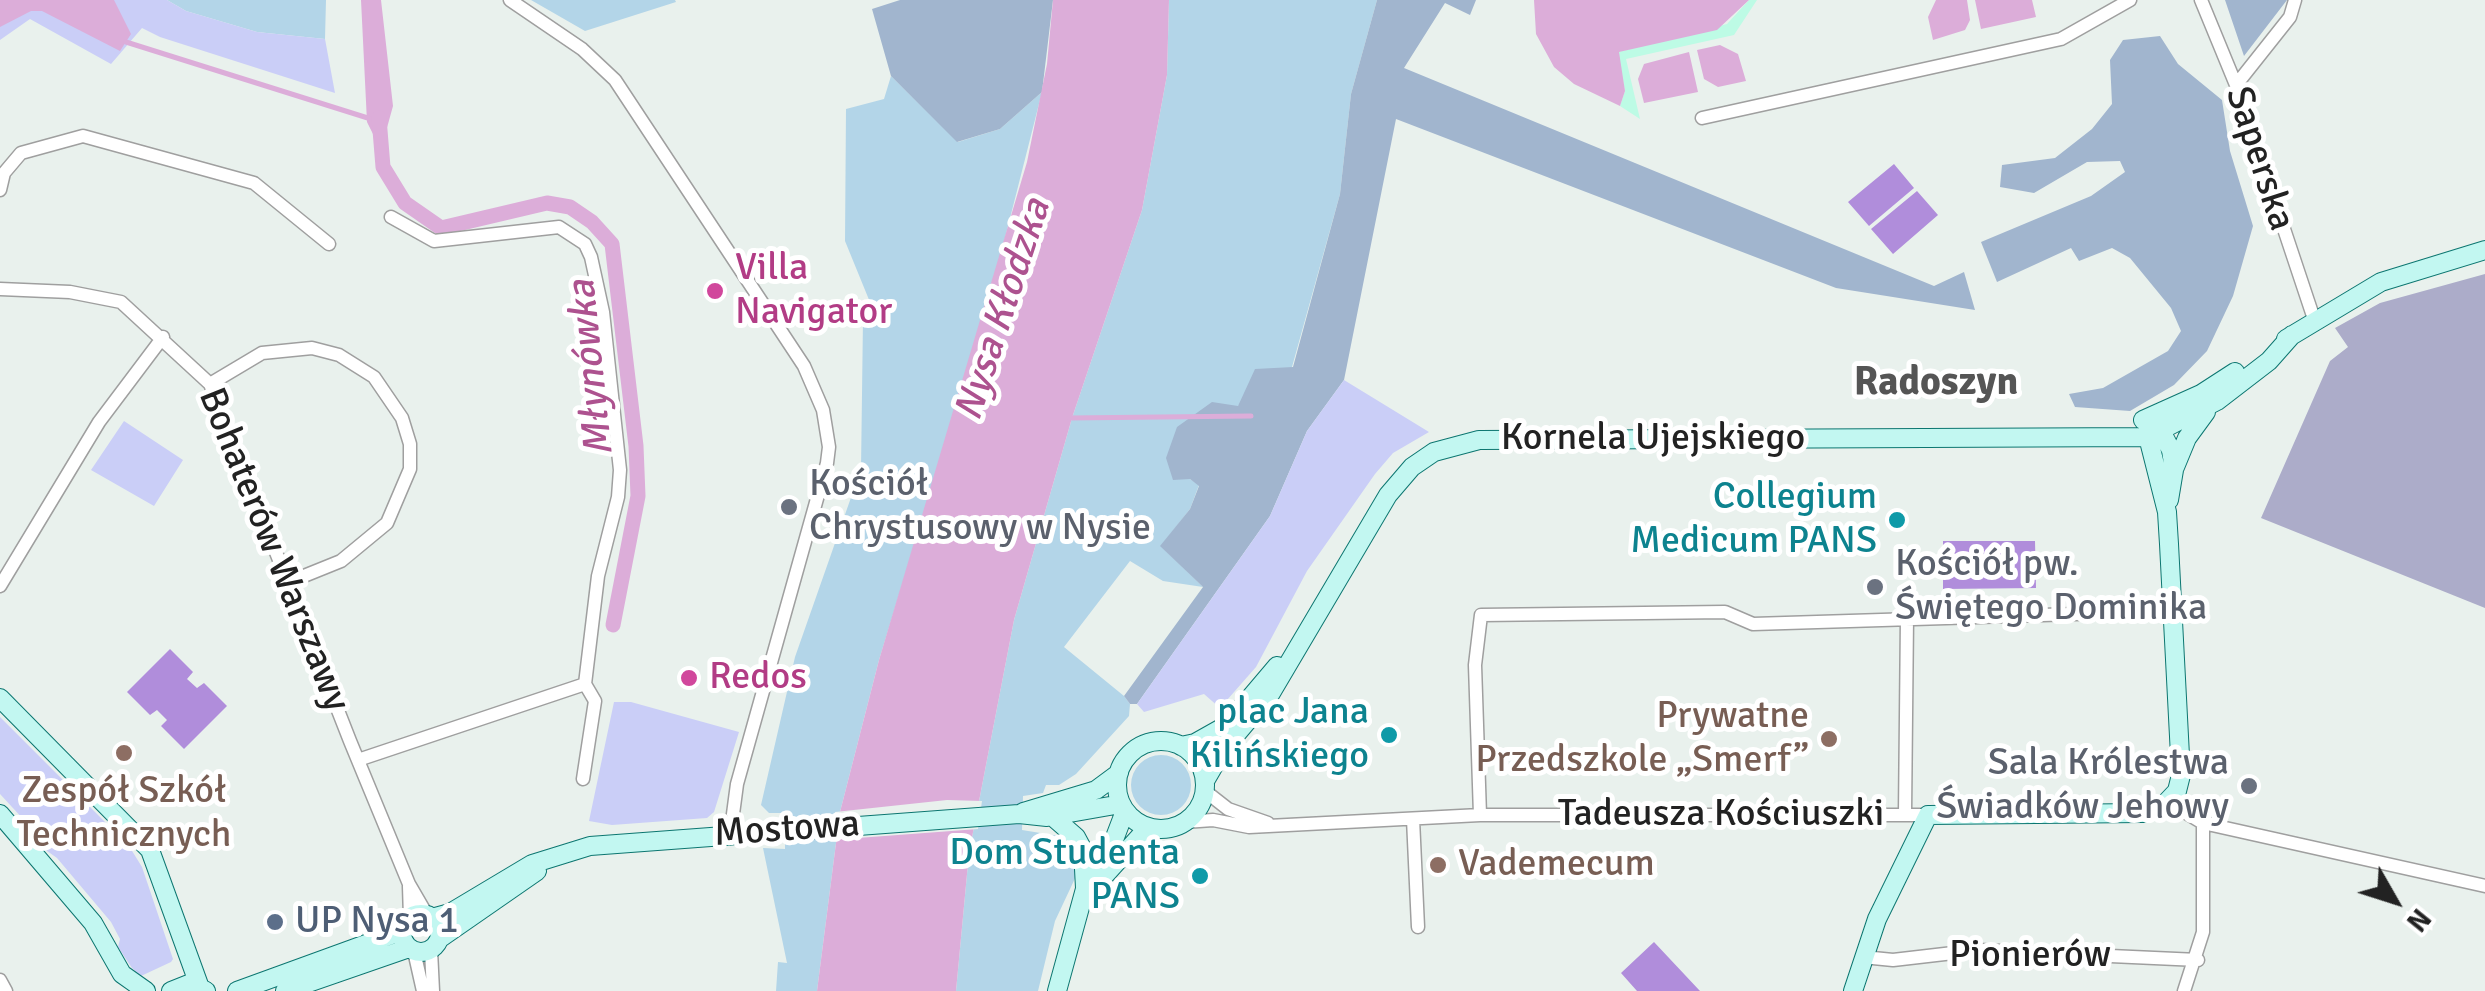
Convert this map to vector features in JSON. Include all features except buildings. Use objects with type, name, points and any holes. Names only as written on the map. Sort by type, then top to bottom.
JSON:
[{"type":"street","points":[[510,0],[582,49],[615,80],[804,366],[823,410],[829,447],[827,464],[737,784],[733,814],[737,834]]},
{"type":"street","points":[[1702,118],[2061,39],[2130,0]]},
{"type":"street","name":"Saperska","points":[[2201,0],[2236,86],[2314,319]]},
{"type":"street","points":[[2236,86],[2290,17],[2295,0]]},
{"type":"street","points":[[0,190],[4,174],[21,153],[83,136],[254,182],[329,244]]},
{"type":"street","points":[[392,217],[434,242],[560,227],[573,233],[591,257],[603,312],[620,470],[618,497],[598,576],[585,684],[595,701],[582,779]]},
{"type":"street","points":[[2154,428],[2314,319],[2381,282],[2485,250]]},
{"type":"street","name":"Bohaterów Warszawy","points":[[0,288],[70,292],[121,302],[210,384],[408,884],[421,934]]},
{"type":"street","points":[[2167,512],[2174,470],[2187,438],[2217,401],[2269,361],[2292,335]]},
{"type":"street","points":[[0,586],[99,422],[163,337]]},
{"type":"street","points":[[210,384],[262,353],[295,348],[327,350],[374,377],[402,418],[410,444],[410,469],[387,522],[341,561],[289,582]]},
{"type":"street","points":[[2154,428],[2217,401]]},
{"type":"street","points":[[2154,428],[2174,470]]},
{"type":"street","points":[[2154,428],[2167,512],[2181,775],[2168,802],[2203,823],[2485,886]]},
{"type":"street","name":"Kornela Ujejskiego","points":[[1205,786],[1223,750],[1272,693],[1297,644],[1401,478],[1434,452],[1464,442],[2110,434],[2154,428]]},
{"type":"street","points":[[1480,816],[1476,631],[1480,615],[1725,612],[1753,624],[2171,612]]},
{"type":"street","points":[[1905,814],[1908,617]]},
{"type":"street","name":"Kornela Ujejskiego","points":[[1181,746],[1227,725],[1297,644]]},
{"type":"street","points":[[358,760],[585,684]]},
{"type":"street","points":[[0,698],[150,850],[203,988]]},
{"type":"street","points":[[1056,991],[1078,912],[1085,889],[1116,836],[1123,807],[1118,773],[1134,750],[1146,744],[1181,746],[1195,756],[1205,786],[1199,808],[1186,822],[1154,829],[1116,860],[1078,912]]},
{"type":"street","name":"Mostowa","points":[[1035,813],[1096,790],[1118,773]]},
{"type":"street","name":"Tadeusza Kościuszki","points":[[1205,786],[1228,809],[1271,824]]},
{"type":"street","name":"Tadeusza Kościuszki","points":[[1186,822],[1213,820],[1249,827],[1480,816],[2144,813],[2168,802]]},
{"type":"street","points":[[1123,807],[1154,829]]},
{"type":"street","name":"Mostowa","points":[[421,934],[556,857],[590,846],[1123,807]]},
{"type":"street","points":[[1035,813],[1083,850],[1085,889]]},
{"type":"street","points":[[0,814],[93,923],[122,974],[146,991]]},
{"type":"street","points":[[1853,991],[1862,957],[1928,815]]},
{"type":"street","points":[[1413,819],[1418,927]]},
{"type":"street","points":[[2184,991],[2198,960],[2203,932],[2203,823]]},
{"type":"street","points":[[237,991],[421,934]]},
{"type":"street","points":[[285,991],[421,934]]},
{"type":"street","points":[[421,934],[423,991]]},
{"type":"street","points":[[421,934],[433,991]]},
{"type":"street","name":"Pionierów","points":[[1862,957],[1894,960],[1979,950],[2198,960]]},
{"type":"street","points":[[0,980],[6,991]]},
{"type":"street","points":[[171,991],[182,983],[203,988]]},
{"type":"shaded area","points":[[0,0],[167,0],[186,11],[257,32],[325,39],[335,93],[142,28],[111,64],[30,19],[0,40]]},
{"type":"shaded area","points":[[167,0],[326,0],[325,39],[257,32],[186,11]]},
{"type":"shaded area","points":[[531,0],[675,0],[676,2],[585,31]]},
{"type":"shaded area","points":[[900,0],[1053,0],[1042,92],[1000,129],[957,142],[891,76],[872,9]]},
{"type":"shaded area","points":[[1169,0],[1377,0],[1351,94],[1340,194],[1292,367],[1238,406],[1190,479],[1199,485],[1190,509],[1161,546],[1203,587],[1163,581],[1130,561],[1064,647],[1130,704],[1129,716],[1076,774],[1059,785],[1046,785],[1043,793],[1023,796],[1022,830],[1059,836],[1076,853],[1078,872],[1055,921],[1038,991],[956,991],[969,853],[1014,620],[1072,418],[1142,210],[1167,75]]},
{"type":"shaded area","points":[[1377,0],[1476,0],[1470,15],[1445,3],[1404,68],[1934,286],[1964,272],[1975,310],[1836,288],[1396,119],[1344,380],[1307,431],[1270,516],[1137,704],[1130,704],[1124,696],[1203,587],[1160,546],[1190,509],[1199,486],[1190,479],[1173,480],[1166,458],[1177,427],[1212,402],[1238,406],[1255,369],[1293,367],[1340,194],[1351,94]]},
{"type":"shaded area","points":[[2225,0],[2287,0],[2244,56]]},
{"type":"shaded area","points":[[2160,36],[2178,64],[2222,100],[2230,151],[2253,226],[2233,296],[2207,351],[2174,385],[2130,411],[2075,407],[2069,394],[2103,388],[2168,351],[2181,331],[2171,308],[2130,258],[2112,248],[2079,261],[2071,248],[1997,282],[1981,242],[2091,196],[2125,172],[2120,161],[2087,162],[2034,193],[2000,187],[2002,165],[2055,158],[2092,129],[2112,104],[2110,60],[2123,40]]},
{"type":"shaded area","points":[[891,76],[958,142],[1000,129],[1042,92],[989,301],[879,660],[840,812],[817,991],[776,991],[778,962],[787,963],[763,848],[785,849],[785,813],[769,813],[761,805],[795,657],[861,469],[863,319],[874,312],[845,241],[846,109],[884,99]]},
{"type":"shaded area","points":[[1894,164],[1914,188],[1869,226],[1848,202]]},
{"type":"shaded area","points":[[1917,191],[1938,215],[1893,254],[1871,229]]},
{"type":"shaded area","points":[[2485,274],[2485,608],[2261,518],[2330,361],[2348,347],[2335,328],[2380,303]]},
{"type":"shaded area","points":[[1344,380],[1429,432],[1393,453],[1375,474],[1307,571],[1256,667],[1220,708],[1204,694],[1144,712],[1137,704],[1270,516],[1307,431]]},
{"type":"shaded area","points":[[124,421],[183,460],[154,506],[91,470]]},
{"type":"shaded area","points":[[1943,541],[2035,541],[2036,588],[1943,589]]},
{"type":"shaded area","points":[[170,649],[193,672],[187,679],[197,688],[204,683],[227,706],[184,749],[161,726],[167,720],[157,710],[150,715],[127,692]]},
{"type":"shaded area","points":[[614,702],[631,702],[739,732],[714,812],[707,818],[612,825],[589,821]]},
{"type":"shaded area","points":[[0,717],[129,846],[142,867],[171,962],[141,976],[132,968],[118,947],[120,939],[111,922],[57,858],[40,846],[23,826],[24,820],[0,794]]},
{"type":"shaded area","points":[[1161,755],[1182,764],[1191,785],[1182,806],[1161,815],[1140,806],[1131,785],[1140,764]]},
{"type":"shaded area","points":[[1654,942],[1700,991],[1637,991],[1621,973]]},
{"type":"sand","points":[[1749,0],[1757,0],[1734,35],[1626,59],[1640,119],[1620,106],[1625,91],[1618,52],[1727,24]]},
{"type":"water","points":[[0,0],[114,0],[131,34],[120,51],[42,11],[31,11],[0,27]]},
{"type":"water","points":[[361,0],[381,0],[393,106],[385,135],[373,134],[367,122]]},
{"type":"water","name":"Nysa Kłodzka","points":[[1053,0],[1169,0],[1167,75],[1142,210],[1072,418],[1014,620],[969,853],[956,991],[817,991],[840,812],[879,660],[1027,162],[1047,64]]},
{"type":"water","points":[[1534,0],[1749,0],[1717,30],[1619,52],[1625,91],[1620,106],[1574,84],[1554,67],[1536,34]]},
{"type":"water","points":[[1936,0],[1967,0],[1970,20],[1965,30],[1933,40],[1928,17]]},
{"type":"water","points":[[1975,0],[2032,0],[2036,17],[1981,29]]},
{"type":"water","points":[[1720,45],[1738,54],[1746,81],[1718,87],[1704,79],[1697,50]]},
{"type":"water","points":[[1689,52],[1698,92],[1644,103],[1638,79],[1644,64]]},
{"type":"pier","points":[[947,800],[982,801],[978,829],[831,840],[835,812]]},
{"type":"waterway","points":[[126,42],[371,119]]},
{"type":"waterway","name":"Młynówka","points":[[379,118],[383,167],[405,203],[441,228],[547,203],[570,207],[592,222],[612,244],[636,446],[638,496],[613,625]]},
{"type":"waterway","points":[[1069,418],[1251,416]]},
{"type":"place","name":"Villa Navigator","points":[[715,291]]},
{"type":"place","name":"Kościół Chrystusowy w Nysie","points":[[789,507]]},
{"type":"place","name":"Collegium Medicum PANS","points":[[1897,520]]},
{"type":"place","name":"Kościół pw. Świętego Dominika","points":[[1875,587]]},
{"type":"place","name":"Redos","points":[[689,678]]},
{"type":"place","name":"plac Jana Kilińskiego","points":[[1389,735]]},
{"type":"place","name":"Prywatne Przedszkole „Smerf”","points":[[1829,739]]},
{"type":"place","name":"Zespół Szkół Technicznych","points":[[124,753]]},
{"type":"place","name":"Sala Królestwa Świadków Jehowy","points":[[2249,786]]},
{"type":"place","name":"Vademecum","points":[[1438,865]]},
{"type":"place","name":"Dom Studenta PANS","points":[[1200,876]]},
{"type":"place","name":"UP Nysa 1","points":[[275,922]]},
{"type":"district","name":"Radoszyn","points":[[1936,383]]}]
